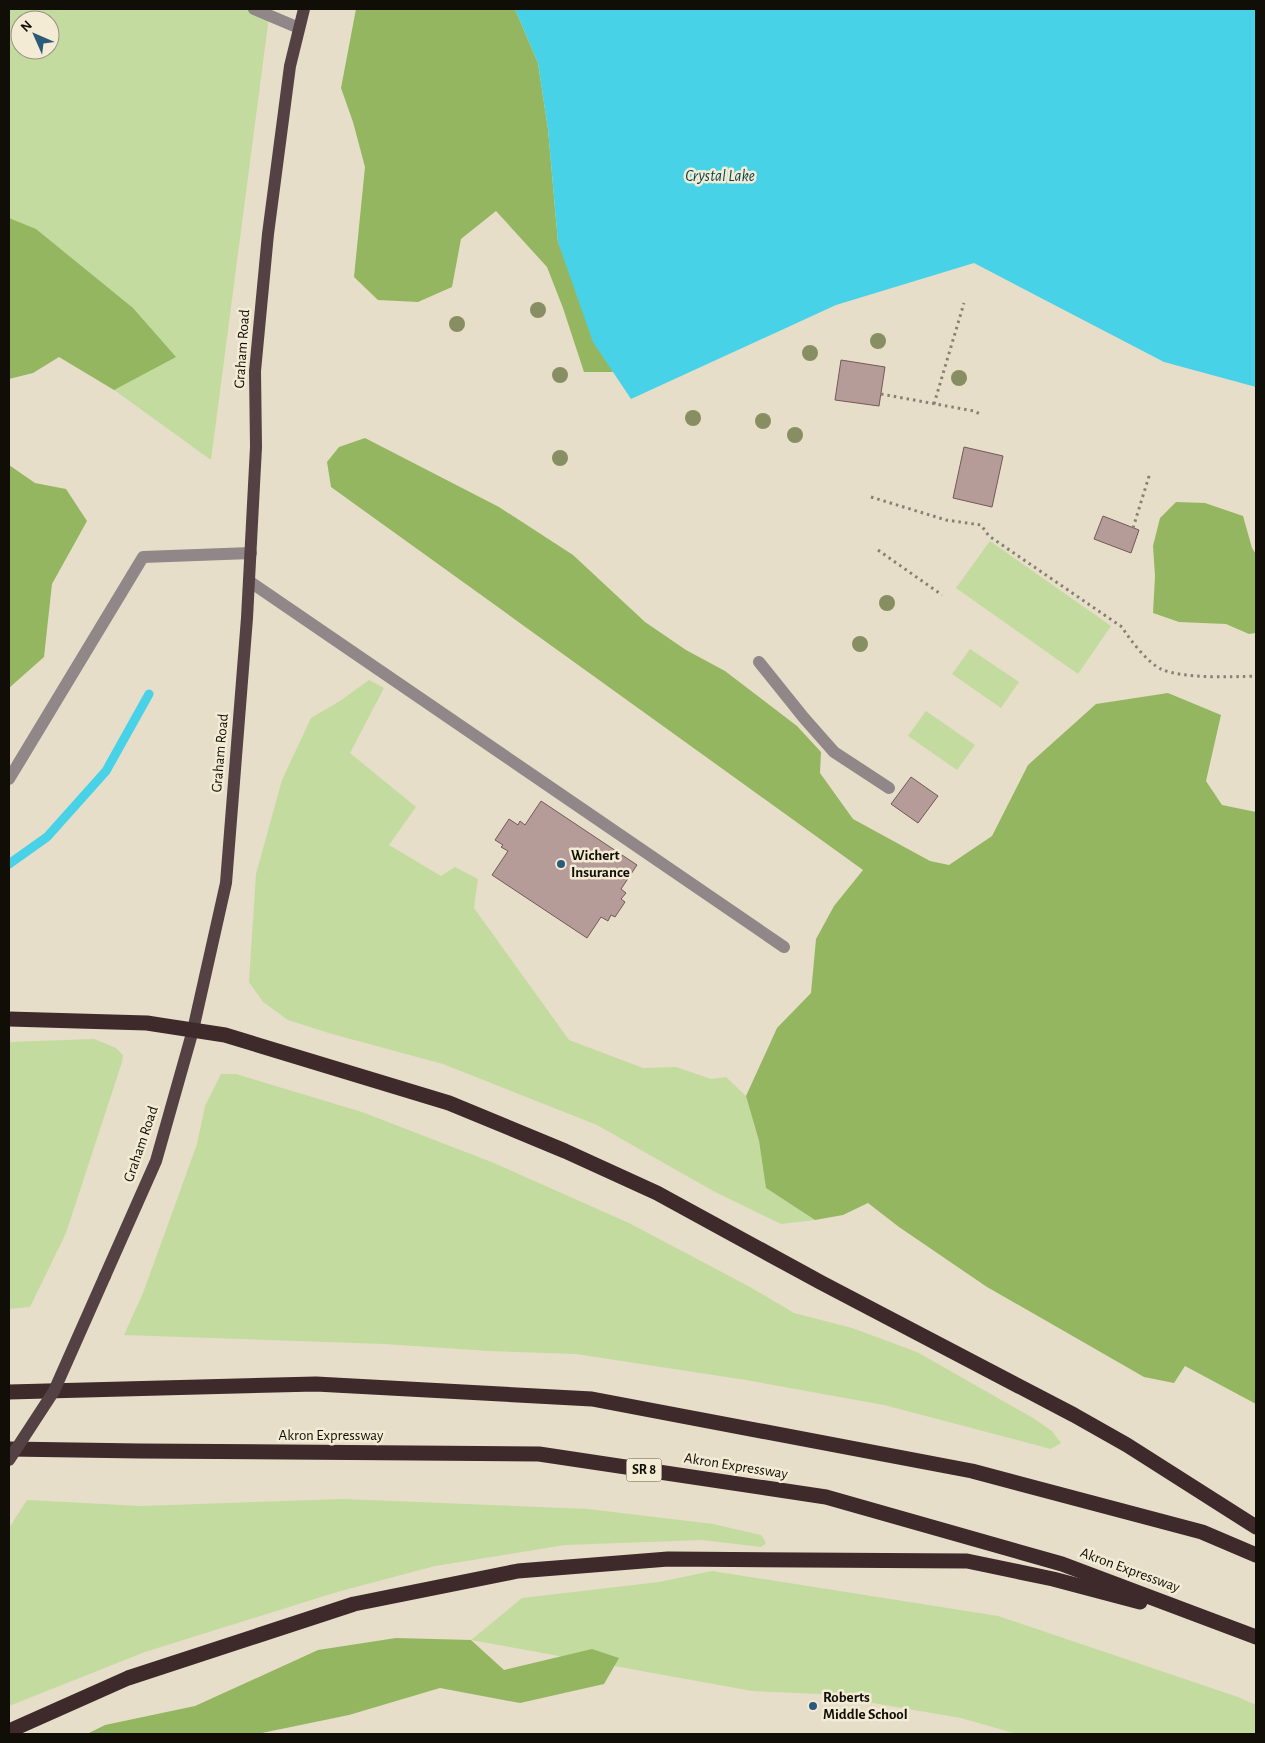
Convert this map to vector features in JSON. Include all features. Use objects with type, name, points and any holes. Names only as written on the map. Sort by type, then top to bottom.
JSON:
[{"type":"highway","points":[[9,1019],[146,1023],[225,1035],[449,1103],[565,1151],[657,1193],[820,1282],[1074,1414],[1127,1445],[1256,1527]]},
{"type":"highway","points":[[9,1392],[316,1384],[592,1400],[972,1471],[1202,1532],[1256,1555]]},
{"type":"highway","name":"Akron Expressway","points":[[9,1449],[549,1455],[826,1497],[1062,1564],[1256,1637]]},
{"type":"highway","points":[[9,1731],[128,1678],[354,1604],[518,1571],[668,1559],[967,1561],[1053,1579],[1232,1627]]},
{"type":"main road","name":"Graham Road","points":[[9,1460],[54,1391],[156,1161],[193,1030],[226,883],[251,553],[256,447],[255,371],[268,234],[290,66],[304,9]]},
{"type":"lane","points":[[254,9],[299,28]]},
{"type":"lane","points":[[9,779],[143,557],[251,553]]},
{"type":"lane","points":[[249,581],[784,947]]},
{"type":"lane","points":[[759,662],[834,752],[889,788]]},
{"type":"path","points":[[934,404],[964,303]]},
{"type":"path","points":[[881,394],[974,411],[980,414]]},
{"type":"path","points":[[1133,528],[1150,473]]},
{"type":"path","points":[[871,497],[946,520],[981,525],[988,536],[1122,628],[1134,645],[1160,669],[1193,676],[1256,676]]},
{"type":"path","points":[[878,550],[942,595]]},
{"type":"green space","points":[[9,9],[270,9],[211,460],[9,314]]},
{"type":"green space","points":[[356,9],[515,9],[538,63],[548,129],[558,242],[613,372],[584,372],[547,267],[496,211],[461,239],[452,287],[418,302],[378,300],[354,277],[365,167],[353,122],[341,88]]},
{"type":"green space","points":[[9,218],[36,229],[133,308],[176,357],[114,390],[59,357],[33,373],[9,379]]},
{"type":"green space","points":[[365,438],[499,507],[573,555],[645,622],[686,650],[725,671],[797,726],[821,752],[820,773],[853,819],[930,861],[949,865],[992,836],[1028,765],[1096,704],[1168,693],[1221,715],[1206,781],[1222,805],[1256,812],[1256,1404],[1185,1366],[1174,1383],[1144,1377],[987,1287],[899,1227],[868,1203],[843,1215],[815,1220],[766,1188],[759,1141],[746,1096],[777,1028],[811,993],[816,939],[834,906],[863,870],[331,487],[327,462],[339,447]]},
{"type":"green space","points":[[9,465],[35,483],[66,489],[87,521],[52,584],[44,657],[9,688]]},
{"type":"green space","points":[[1176,502],[1205,503],[1243,516],[1252,548],[1256,554],[1256,633],[1249,634],[1226,624],[1179,622],[1153,613],[1155,576],[1153,546],[1160,518]]},
{"type":"green space","points":[[990,541],[1111,626],[1078,674],[956,588]]},
{"type":"green space","points":[[970,649],[1019,682],[1001,708],[952,674]]},
{"type":"green space","points":[[369,680],[384,688],[350,753],[416,807],[389,845],[441,876],[455,867],[478,879],[474,908],[569,1040],[643,1068],[676,1067],[711,1079],[726,1077],[746,1096],[759,1141],[766,1188],[815,1220],[781,1224],[715,1192],[597,1125],[443,1064],[288,1020],[263,1002],[249,982],[256,874],[282,780],[311,718],[340,701]]},
{"type":"green space","points":[[926,711],[975,745],[957,770],[908,736]]},
{"type":"green space","points":[[94,1039],[116,1048],[123,1055],[122,1062],[66,1233],[30,1307],[9,1309],[9,1042]]},
{"type":"green space","points":[[221,1074],[236,1074],[362,1112],[494,1163],[629,1223],[750,1287],[794,1313],[852,1328],[917,1352],[1033,1418],[1052,1431],[1061,1443],[1051,1449],[884,1405],[746,1380],[576,1354],[489,1351],[384,1344],[124,1335],[143,1293],[197,1144],[205,1106]]},
{"type":"green space","points":[[343,1499],[588,1509],[713,1524],[761,1535],[766,1543],[761,1547],[702,1540],[565,1545],[435,1566],[337,1592],[145,1652],[9,1706],[9,1528],[27,1500],[141,1506]]},
{"type":"green space","points":[[712,1571],[998,1616],[1238,1697],[1256,1705],[1256,1734],[1017,1734],[961,1718],[820,1694],[752,1691],[471,1640],[522,1598],[659,1582]]},
{"type":"green space","points":[[396,1638],[471,1640],[504,1670],[592,1649],[619,1658],[604,1684],[520,1703],[440,1688],[349,1715],[257,1734],[87,1734],[105,1725],[195,1706],[318,1650]]},
{"type":"water","name":"Crystal Lake","points":[[515,9],[1256,9],[1256,387],[1164,362],[974,263],[836,305],[631,399],[593,342],[558,242],[548,129],[538,63]]},
{"type":"building","points":[[841,360],[885,367],[879,406],[835,400]]},
{"type":"building","points":[[964,447],[1003,456],[992,507],[953,498]]},
{"type":"building","points":[[1103,516],[1139,530],[1131,553],[1094,539]]},
{"type":"building","points":[[911,777],[938,796],[918,823],[891,804]]},
{"type":"building","points":[[541,801],[637,865],[621,889],[626,893],[621,899],[625,902],[615,917],[611,915],[608,921],[601,917],[587,938],[492,875],[508,851],[495,840],[509,819],[518,825],[520,821],[525,825]]},
{"type":"waterway","points":[[9,864],[47,837],[106,771],[149,694]]},
{"type":"place","name":"Wichert Insurance","points":[[561,864]]},
{"type":"place","name":"Roberts Middle School","points":[[813,1706]]}]
